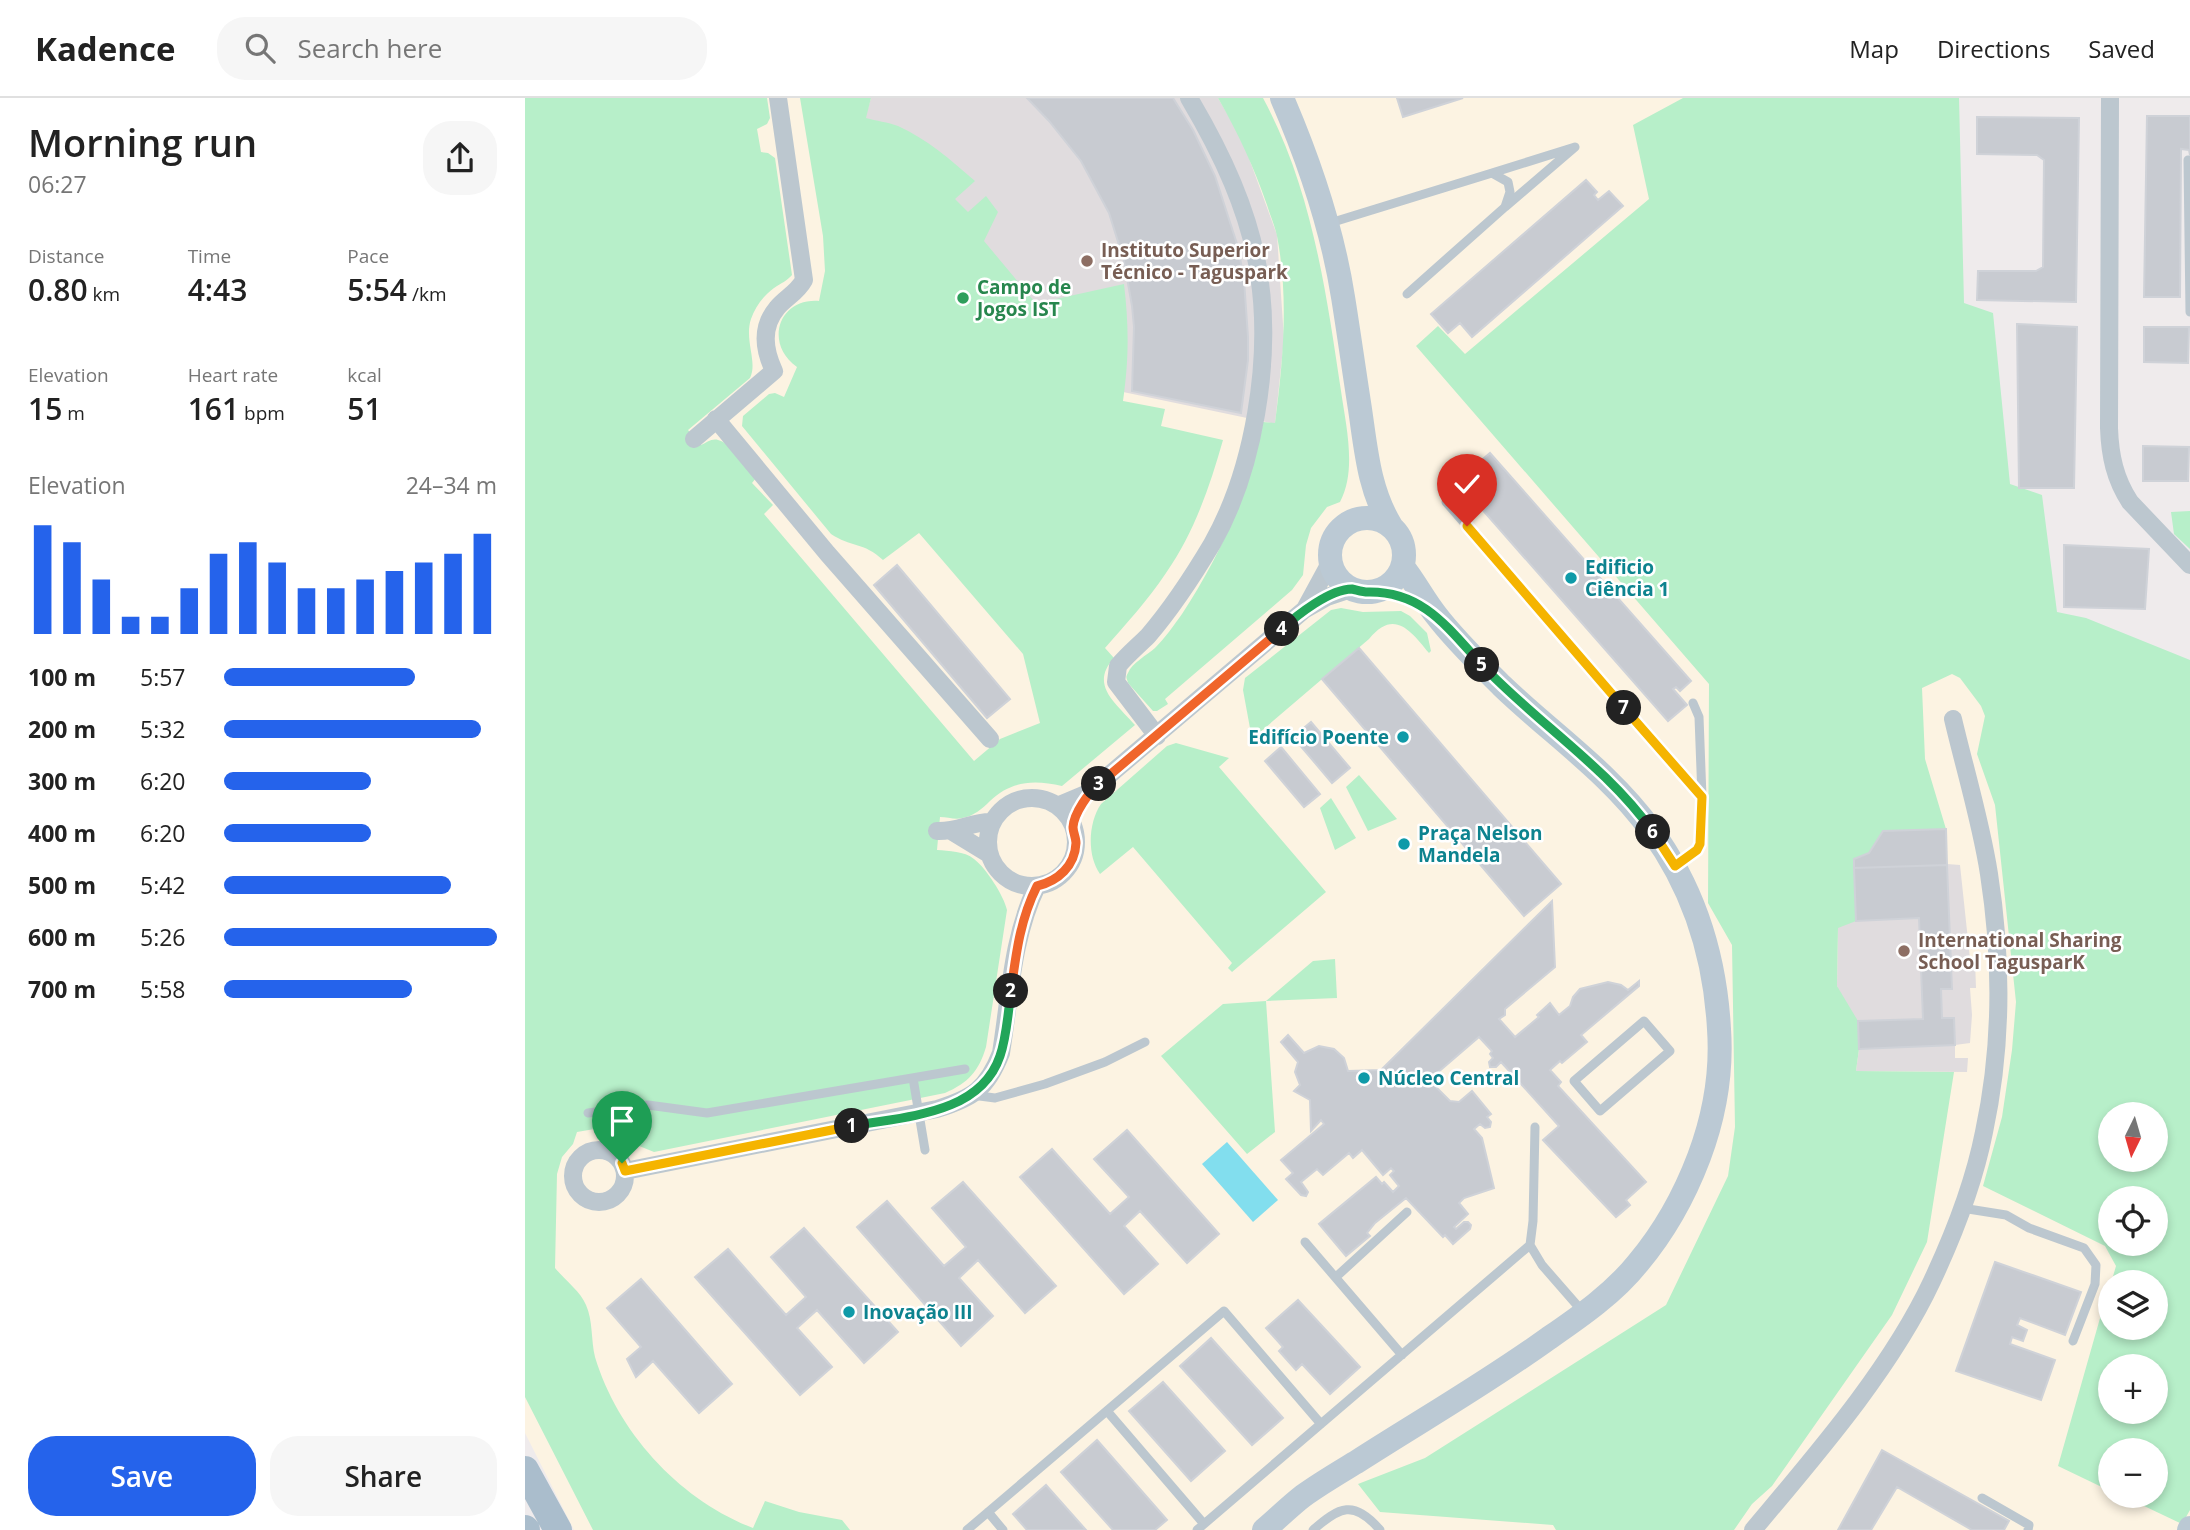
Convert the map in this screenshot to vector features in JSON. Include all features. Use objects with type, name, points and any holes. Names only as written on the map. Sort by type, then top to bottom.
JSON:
[{"type":"main road","points":[[1282,98],[1306,153],[1328,224],[1343,294],[1366,457],[1374,493],[1403,545],[1403,567],[1394,581],[1380,591]]},
{"type":"main road","points":[[1366,457],[1357,507],[1332,541],[1329,551],[1334,574],[1351,589],[1360,592],[1380,591],[1405,597],[1436,615]]},
{"type":"main road","points":[[1347,524],[1370,518],[1391,526]]},
{"type":"main road","points":[[1265,1530],[1302,1496],[1513,1364],[1614,1289],[1638,1264],[1674,1210],[1690,1180],[1706,1138],[1716,1092],[1721,1049],[1714,972],[1704,932],[1675,866],[1651,829],[1621,794],[1579,752],[1502,686],[1436,615],[1403,567]]},
{"type":"main road","points":[[525,1470],[558,1530]]},
{"type":"street","points":[[694,439],[774,371],[766,355],[765,338],[770,320],[778,307],[795,293],[804,281],[778,98]]},
{"type":"street","points":[[1157,736],[1116,682],[1115,675],[1118,666],[1166,614],[1212,543],[1227,514],[1251,437],[1261,365],[1263,312],[1259,274],[1245,218],[1230,176],[1189,98]]},
{"type":"street","points":[[2110,98],[2111,457],[2130,502],[2190,565]]},
{"type":"street","points":[[716,419],[827,553],[990,739]]},
{"type":"street","points":[[1304,610],[1330,563]]},
{"type":"street","points":[[1057,806],[1088,793],[1304,610],[1327,597],[1351,589]]},
{"type":"street","points":[[1753,1530],[1833,1430],[1899,1339],[1931,1283],[1962,1208],[1984,1132],[1994,1064],[1999,994],[1994,914],[1989,873],[1953,719]]},
{"type":"street","points":[[1073,826],[1088,793]]},
{"type":"street","points":[[1021,799],[1040,799],[1057,806],[1067,815],[1076,839],[1075,853],[1068,867],[1057,878],[1037,886],[1024,886],[1011,881],[994,865],[989,853],[987,843],[992,822],[1004,807],[1021,799]]},
{"type":"street","points":[[989,853],[945,832],[982,821],[992,822]]},
{"type":"street","points":[[625,1171],[919,1113],[955,1104],[984,1086],[1002,1053],[1018,938],[1019,902],[1011,881]]},
{"type":"street","points":[[1018,938],[1026,908],[1037,886]]},
{"type":"lane","points":[[1328,224],[1576,147],[1407,295]]},
{"type":"lane","points":[[2190,160],[2190,312]]},
{"type":"lane","points":[[1492,173],[1508,182],[1510,192],[1506,207]]},
{"type":"lane","points":[[1446,502],[1702,797]]},
{"type":"lane","points":[[1675,866],[1697,850],[1700,844],[1700,724],[1693,703]]},
{"type":"lane","points":[[1644,1021],[1670,1051],[1600,1111],[1577,1090],[1574,1081],[1644,1021]]},
{"type":"lane","points":[[972,1095],[995,1098],[1035,1087],[1105,1062],[1145,1042]]},
{"type":"lane","points":[[588,1113],[648,1105],[707,1114],[965,1069]]},
{"type":"lane","points":[[913,1078],[925,1150]]},
{"type":"lane","points":[[1535,1127],[1530,1245],[1542,1265],[1584,1313]]},
{"type":"lane","points":[[1962,1208],[2005,1215],[2029,1228],[2084,1248],[2096,1265],[2095,1284],[2073,1341]]},
{"type":"lane","points":[[1336,1278],[1407,1212]]},
{"type":"lane","points":[[1305,1242],[1402,1355]]},
{"type":"lane","points":[[1107,1411],[1201,1527],[1530,1245]]},
{"type":"lane","points":[[967,1530],[1224,1311],[1321,1424]]},
{"type":"lane","points":[[1982,1498],[2029,1525],[2028,1530]]},
{"type":"lane","points":[[1313,1530],[1333,1512],[1341,1510],[1361,1513],[1380,1530]]},
{"type":"lane","points":[[988,1512],[1003,1530]]},
{"type":"shaded area","points":[[525,98],[1887,98],[2050,622],[2190,675],[2190,1530],[574,1530],[525,1433]]},
{"type":"shaded area","name":"Instituto Superior Técnico - Taguspark","points":[[871,98],[1218,98],[1242,139],[1277,235],[1284,339],[1275,424],[943,354],[865,118]]},
{"type":"shaded area","name":"International Sharing School TagusparK","points":[[1946,829],[1947,864],[1960,865],[1970,959],[1975,960],[1976,988],[1970,988],[1970,1043],[1955,1045],[1955,1058],[1968,1058],[1967,1072],[1856,1071],[1859,1049],[1837,986],[1838,927],[1854,859],[1869,853],[1883,831]]},
{"type":"green space","points":[[525,98],[767,98],[770,118],[767,124],[757,129],[761,152],[775,158],[792,275],[767,294],[753,315],[749,327],[753,365],[750,378],[688,430],[701,445],[718,440],[739,456],[756,478],[752,483],[773,505],[764,514],[974,761],[1000,739],[1040,723],[1023,654],[919,533],[883,560],[870,550],[831,534],[742,426],[743,416],[769,394],[775,393],[784,397],[797,367],[781,347],[780,324],[785,314],[794,307],[805,302],[819,301],[825,271],[823,236],[800,98],[871,98],[866,118],[890,123],[919,137],[975,181],[955,199],[968,212],[986,196],[998,212],[984,241],[1034,301],[1033,309],[1056,299],[1124,284],[1128,342],[1123,401],[1165,409],[1161,426],[1223,440],[1200,509],[1176,558],[1152,593],[1105,648],[1114,658],[1104,677],[1108,693],[1135,725],[1062,786],[1042,783],[1015,785],[998,794],[970,816],[957,819],[940,817],[937,850],[961,853],[974,859],[994,883],[1007,910],[986,1047],[972,1075],[945,1093],[654,1152],[612,1135],[606,1127],[577,1132],[573,1144],[562,1157],[557,1174],[555,1268],[584,1300],[590,1317],[595,1357],[605,1385],[636,1437],[677,1482],[726,1516],[753,1528],[765,1501],[799,1512],[842,1520],[850,1530],[593,1530],[525,1397]]},
{"type":"green space","points":[[1218,98],[1263,98],[1294,168],[1323,278],[1347,433],[1348,476],[1340,502],[1327,507],[1311,528],[1303,575],[1292,590],[1165,699],[1168,704],[1153,711],[1128,683],[1127,676],[1130,669],[1166,636],[1209,570],[1242,497],[1263,422],[1275,423],[1280,377],[1284,306],[1277,236],[1251,164]]},
{"type":"green space","points":[[1683,98],[1959,98],[1964,303],[1993,313],[2010,484],[2042,495],[2057,612],[2086,618],[2190,660],[2190,1510],[2182,1524],[2148,1508],[2168,1508],[2168,1438],[2098,1438],[2098,1485],[2058,1466],[2098,1325],[2098,1340],[2168,1340],[2168,1270],[2115,1270],[2116,1266],[2110,1256],[2168,1256],[2168,1186],[2098,1186],[2098,1243],[1983,1186],[2002,1117],[2016,1002],[1995,805],[1977,754],[1985,716],[1981,706],[1960,678],[1952,674],[1922,688],[1925,759],[1946,829],[1883,831],[1869,853],[1854,859],[1856,921],[1838,928],[1837,986],[1858,1021],[1859,1049],[1856,1071],[1954,1072],[1927,1242],[1892,1315],[1772,1486],[1752,1504],[1734,1530],[1556,1530],[1553,1525],[1380,1512],[1358,1484],[1425,1458],[1666,1305],[1728,1176],[1735,1127],[1732,945],[1708,903],[1709,684],[1416,346],[1438,326],[1465,354],[1649,199],[1633,125]]},
{"type":"green space","points":[[2190,511],[2190,549],[2174,534],[2171,512]]},
{"type":"green space","points":[[1341,608],[1363,612],[1401,611],[1427,633],[1431,651],[1429,653],[1416,637],[1402,626],[1386,625],[1252,739],[1243,690],[1245,678],[1331,610]]},
{"type":"green space","points":[[1176,743],[1229,758],[1219,767],[1326,892],[1232,972],[1228,968],[1232,963],[1133,847],[1100,874],[1093,858],[1092,830],[1101,804],[1167,746]]},
{"type":"green space","points":[[1359,775],[1397,819],[1368,831],[1346,787]]},
{"type":"green space","points":[[1331,798],[1356,838],[1335,850],[1320,808]]},
{"type":"green space","points":[[1335,959],[1337,998],[1266,1001],[1313,961]]},
{"type":"green space","points":[[1266,1001],[1275,1132],[1247,1154],[1161,1056],[1223,1004]]},
{"type":"water","points":[[1227,1142],[1278,1200],[1253,1222],[1202,1164]]},
{"type":"building","points":[[1027,98],[1173,98],[1193,130],[1215,176],[1238,247],[1244,280],[1248,337],[1248,360],[1241,413],[1132,391],[1132,306],[1124,261],[1109,213],[1081,161]]},
{"type":"building","points":[[1397,98],[1463,98],[1403,117]]},
{"type":"building","points":[[2147,116],[2190,116],[2190,155],[2189,150],[2181,149],[2180,297],[2144,297]]},
{"type":"building","points":[[1977,117],[2079,118],[2076,302],[1977,300],[1978,271],[2036,271],[2043,267],[2044,160],[2037,155],[1977,154]]},
{"type":"building","points":[[1586,180],[1597,192],[1594,195],[1598,200],[1609,191],[1623,206],[1472,337],[1460,323],[1448,333],[1431,314]]},
{"type":"building","points":[[2017,324],[2077,327],[2074,488],[2019,488]]},
{"type":"building","points":[[2144,327],[2189,327],[2188,363],[2144,362]]},
{"type":"building","points":[[2143,446],[2189,447],[2188,481],[2143,481]]},
{"type":"building","name":"Edificio Ciência 1","points":[[1490,453],[1691,681],[1680,691],[1676,687],[1673,689],[1687,705],[1668,721],[1451,474],[1470,457],[1477,464]]},
{"type":"building","points":[[2064,545],[2149,549],[2145,609],[2064,607]]},
{"type":"building","points":[[897,565],[1010,699],[987,718],[874,585]]},
{"type":"building","name":"Edifício Poente","points":[[1359,648],[1561,884],[1524,916],[1322,679]]},
{"type":"building","points":[[1311,722],[1350,768],[1332,783],[1293,737]]},
{"type":"building","points":[[1281,747],[1320,794],[1304,807],[1265,761]]},
{"type":"building","points":[[1946,829],[1947,865],[1854,868],[1854,859],[1869,853],[1883,831]]},
{"type":"building","points":[[1947,865],[1952,989],[1941,989],[1942,1018],[1954,1018],[1955,1045],[1859,1049],[1858,1021],[1923,1019],[1919,918],[1856,921],[1854,868]]},
{"type":"building","name":"Núcleo Central","points":[[1552,901],[1555,967],[1505,1009],[1505,1015],[1499,1019],[1515,1037],[1539,1017],[1537,1015],[1550,1003],[1559,1015],[1570,1006],[1580,989],[1608,982],[1628,990],[1639,981],[1639,986],[1581,1035],[1587,1042],[1550,1070],[1561,1082],[1558,1086],[1646,1182],[1626,1200],[1630,1205],[1616,1217],[1543,1140],[1559,1126],[1501,1062],[1496,1067],[1490,1067],[1492,1051],[1479,1037],[1429,1080],[1450,1101],[1459,1102],[1472,1091],[1491,1114],[1487,1117],[1491,1122],[1490,1127],[1485,1128],[1480,1124],[1474,1129],[1482,1138],[1494,1188],[1464,1198],[1459,1203],[1468,1214],[1454,1227],[1456,1229],[1468,1222],[1470,1229],[1453,1244],[1406,1198],[1375,1223],[1367,1233],[1370,1236],[1346,1256],[1319,1224],[1376,1177],[1393,1192],[1399,1186],[1390,1175],[1394,1171],[1391,1168],[1383,1175],[1362,1150],[1353,1158],[1349,1153],[1323,1175],[1317,1169],[1301,1182],[1308,1192],[1306,1196],[1301,1195],[1286,1179],[1293,1173],[1281,1160],[1324,1124],[1321,1120],[1311,1131],[1310,1100],[1294,1091],[1300,1085],[1295,1072],[1298,1062],[1281,1042],[1288,1035],[1304,1053],[1319,1046],[1334,1049],[1344,1058],[1348,1071],[1381,1070]]},
{"type":"building","points":[[1127,1130],[1219,1234],[1187,1263],[1140,1211],[1124,1226],[1158,1264],[1124,1294],[1020,1177],[1052,1149],[1110,1214],[1129,1197],[1094,1159]]},
{"type":"building","points":[[963,1182],[1056,1286],[1025,1313],[978,1260],[959,1278],[993,1316],[961,1346],[857,1227],[887,1201],[944,1266],[966,1247],[932,1208]]},
{"type":"building","name":"Inovação III","points":[[804,1228],[898,1332],[864,1363],[817,1310],[797,1328],[832,1367],[800,1395],[695,1277],[728,1249],[786,1315],[806,1297],[771,1257]]},
{"type":"building","points":[[1995,1262],[2081,1292],[2065,1335],[2020,1318],[2017,1325],[2027,1330],[2023,1341],[2012,1337],[2010,1344],[2055,1360],[2041,1400],[1956,1371]]},
{"type":"building","points":[[641,1279],[732,1384],[699,1413],[653,1361],[636,1377],[627,1359],[641,1347],[607,1308]]},
{"type":"building","points":[[1298,1300],[1360,1367],[1330,1394],[1302,1364],[1296,1370],[1279,1351],[1283,1347],[1266,1328]]},
{"type":"building","points":[[1211,1338],[1283,1418],[1252,1445],[1180,1366]]},
{"type":"building","points":[[1163,1382],[1225,1451],[1191,1481],[1129,1411]]},
{"type":"building","points":[[1097,1440],[1167,1520],[1155,1530],[1113,1530],[1061,1472]]},
{"type":"building","points":[[1882,1450],[2009,1521],[2004,1530],[1972,1530],[1897,1487],[1871,1530],[1838,1530]]},
{"type":"building","points":[[1046,1485],[1086,1530],[1027,1530],[1013,1514]]},
{"type":"place","name":"Instituto Superior Técnico - Taguspark","points":[[1087,261]]},
{"type":"place","name":"Campo de Jogos IST","points":[[963,298]]},
{"type":"place","name":"Edificio Ciência 1","points":[[1571,578]]},
{"type":"place","name":"Edifício Poente","points":[[1403,737]]},
{"type":"place","name":"Praça Nelson Mandela","points":[[1404,844]]},
{"type":"place","name":"International Sharing School TagusparK","points":[[1904,951]]},
{"type":"place","name":"Núcleo Central","points":[[1364,1078]]},
{"type":"place","name":"Inovação III","points":[[849,1312]]},
{"type":"route","points":[[622,1163],[625,1171],[937,1110],[965,1100],[984,1086],[1002,1053],[1018,938],[1026,908],[1037,886],[1057,878],[1068,867],[1075,853],[1073,826],[1088,793],[1304,610],[1327,597],[1351,589],[1360,592],[1380,591],[1405,597],[1436,615],[1502,686],[1579,752],[1621,794],[1651,829],[1675,866],[1697,850],[1702,838],[1702,797],[1467,526]]}]
